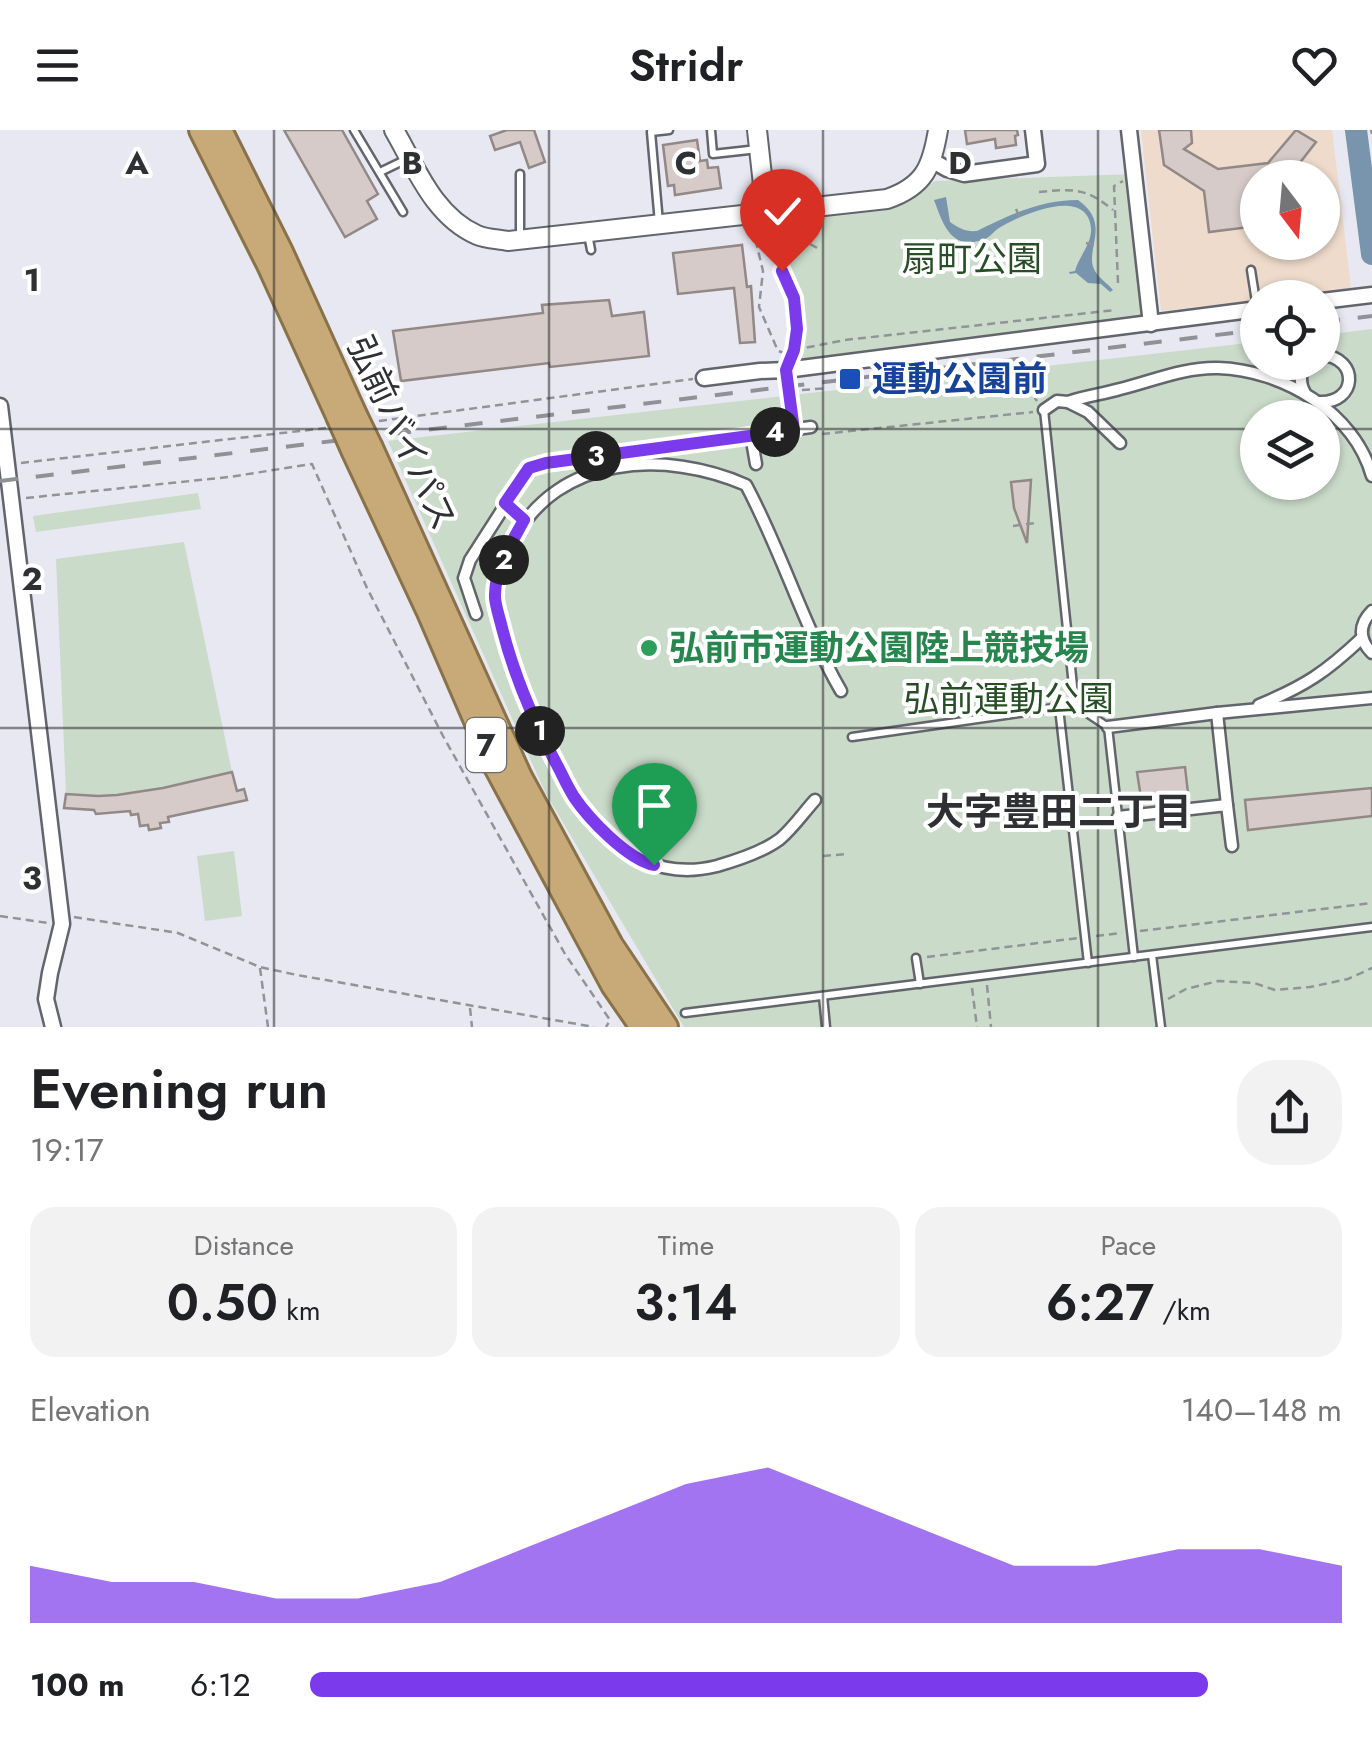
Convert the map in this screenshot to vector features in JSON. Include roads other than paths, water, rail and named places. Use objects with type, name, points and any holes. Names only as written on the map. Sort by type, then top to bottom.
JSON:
[{"type":"highway","name":"弘前バイパス","points":[[201,130],[363,450],[520,776],[611,945],[676,1020]]},
{"type":"highway","name":"弘前バイパス","points":[[220,130],[281,252],[348,420]]},
{"type":"highway","name":"弘前バイパス","points":[[363,450],[496,767],[613,985],[642,1027]]},
{"type":"street","points":[[394,130],[439,207],[455,223],[480,236],[511,243],[589,242],[660,224],[888,199],[903,194],[933,162],[938,130]]},
{"type":"street","points":[[933,162],[964,174],[1037,164],[1033,130]]},
{"type":"street","points":[[1129,130],[1151,324]]},
{"type":"street","points":[[758,140],[766,212]]},
{"type":"street","points":[[1340,299],[1371,295]]},
{"type":"street","points":[[704,378],[1240,311]]},
{"type":"street","points":[[1044,410],[1056,401],[1068,402],[1215,368],[1262,375],[1321,403],[1328,402],[1346,390],[1349,375],[1340,362]]},
{"type":"street","points":[[1300,380],[1308,396],[1347,429],[1372,476]]},
{"type":"street","points":[[1068,402],[1088,412],[1120,444]]},
{"type":"street","points":[[0,406],[62,924],[46,999],[53,1027]]},
{"type":"street","points":[[476,614],[464,578],[470,560],[529,468],[751,435],[812,431]]},
{"type":"street","points":[[751,435],[756,464]]},
{"type":"street","points":[[816,800],[779,840],[737,860],[705,869],[676,870],[646,863],[624,849],[574,797],[530,710],[495,600],[505,555],[524,520],[539,504],[570,483],[600,470],[640,464],[721,474],[746,485],[778,551],[814,643],[841,691]]},
{"type":"street","points":[[505,503],[524,520]]},
{"type":"street","points":[[1372,611],[1364,621],[1362,638],[1372,654]]},
{"type":"street","points":[[1244,710],[1304,686],[1362,638]]},
{"type":"street","points":[[1108,726],[1372,698]]},
{"type":"street","points":[[1217,713],[1232,846]]},
{"type":"street","points":[[1118,816],[1227,806]]},
{"type":"lane","points":[[354,130],[403,212]]},
{"type":"lane","points":[[660,224],[652,132],[669,130]]},
{"type":"lane","points":[[710,130],[713,154],[758,140]]},
{"type":"lane","points":[[380,172],[410,158]]},
{"type":"lane","points":[[511,243],[520,174]]},
{"type":"lane","points":[[1251,270],[1253,280]]},
{"type":"lane","points":[[1044,410],[1074,705]]},
{"type":"lane","points":[[852,737],[1074,705],[1108,726],[1134,957]]},
{"type":"lane","points":[[1059,708],[1088,962]]},
{"type":"lane","points":[[676,1020],[823,996],[1372,927]]},
{"type":"lane","points":[[1152,954],[1161,1027]]},
{"type":"lane","points":[[920,957],[920,984]]},
{"type":"lane","points":[[823,996],[826,1027]]},
{"type":"water","points":[[946,197],[950,222],[973,231],[1038,206],[1078,200],[1094,219],[1095,271],[1113,290],[1069,272],[1075,271],[1091,234],[1087,215],[1078,208],[1036,211],[985,239],[967,242],[953,236],[941,219],[934,200]]},
{"type":"waterway","points":[[1356,130],[1372,254]]},
{"type":"railway","points":[[1340,320],[1372,316]]},
{"type":"railway","points":[[0,481],[1240,332]]},
{"type":"place","name":"運動公園前","points":[[850,379]]},
{"type":"place","name":"弘前市運動公園陸上競技場","points":[[649,648]]},
{"type":"district","name":"大字豊田二丁目","points":[[1059,812]]},
{"type":"park label","name":"扇町公園","points":[[972,259]]},
{"type":"park label","name":"弘前運動公園","points":[[1009,699]]}]
